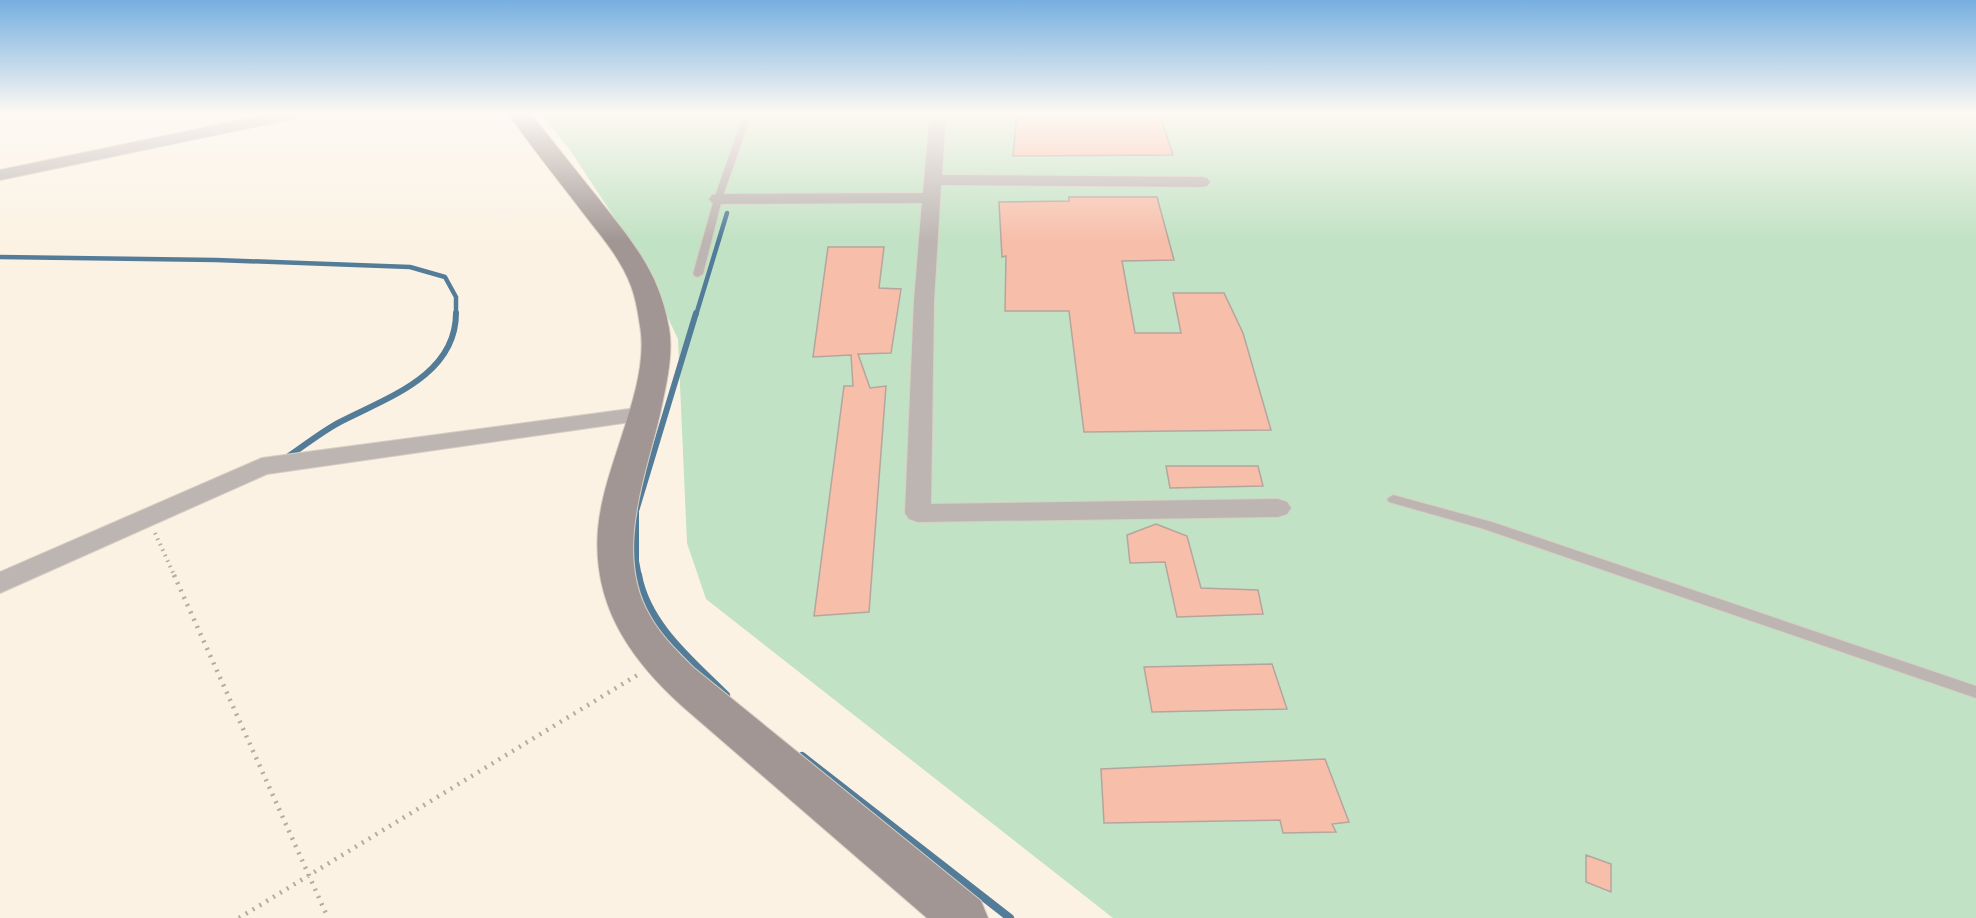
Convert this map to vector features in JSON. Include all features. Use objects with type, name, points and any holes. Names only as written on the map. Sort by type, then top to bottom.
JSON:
[{"type":"street","points":[[0,175],[92,156]]},
{"type":"street","points":[[552,156],[621,244],[646,289],[655,329],[656,365],[616,513],[615,568],[626,608],[639,633],[660,661],[803,785],[964,918]]},
{"type":"street","points":[[935,156],[924,301],[918,513],[1278,508]]},
{"type":"street","points":[[718,199],[933,189],[1201,182]]},
{"type":"street","points":[[0,583],[262,466],[644,414]]},
{"type":"lane","points":[[698,274],[718,199],[733,156]]},
{"type":"lane","points":[[1393,499],[1487,525],[1976,692]]},
{"type":"path","points":[[148,517],[328,918]]},
{"type":"path","points":[[239,918],[660,661]]},
{"type":"green space","points":[[574,156],[1976,156],[1976,918],[1113,918],[706,599],[687,543],[678,339],[635,249]]},
{"type":"building","points":[[1069,197],[1157,197],[1174,260],[1122,261],[1135,333],[1181,333],[1173,293],[1224,293],[1243,333],[1271,430],[1084,432],[1069,311],[1005,311],[1006,256],[1002,257],[999,202],[1069,201]]},
{"type":"building","points":[[828,247],[884,247],[879,288],[901,289],[891,353],[858,354],[870,388],[886,386],[869,612],[814,616],[844,386],[853,386],[851,355],[813,357]]},
{"type":"building","points":[[1166,466],[1258,466],[1263,486],[1170,488]]},
{"type":"building","points":[[1156,524],[1187,536],[1201,588],[1258,590],[1263,614],[1177,617],[1165,562],[1130,563],[1127,535]]},
{"type":"building","points":[[1272,664],[1287,709],[1152,712],[1144,667]]},
{"type":"building","points":[[1325,759],[1349,822],[1332,824],[1336,832],[1283,833],[1280,820],[1104,823],[1101,769]]},
{"type":"building","points":[[1586,855],[1611,864],[1611,892],[1586,882]]},
{"type":"waterway","points":[[696,315],[727,213]]},
{"type":"waterway","points":[[0,257],[216,260],[410,267],[445,277],[456,297],[456,313]]},
{"type":"waterway","points":[[286,458],[333,426],[397,394],[431,369],[444,353],[453,335],[456,313]]},
{"type":"waterway","points":[[639,577],[636,561],[636,511],[696,313]]},
{"type":"waterway","points":[[638,575],[643,593],[661,626],[726,695]]},
{"type":"waterway","points":[[802,756],[1010,918]]}]
